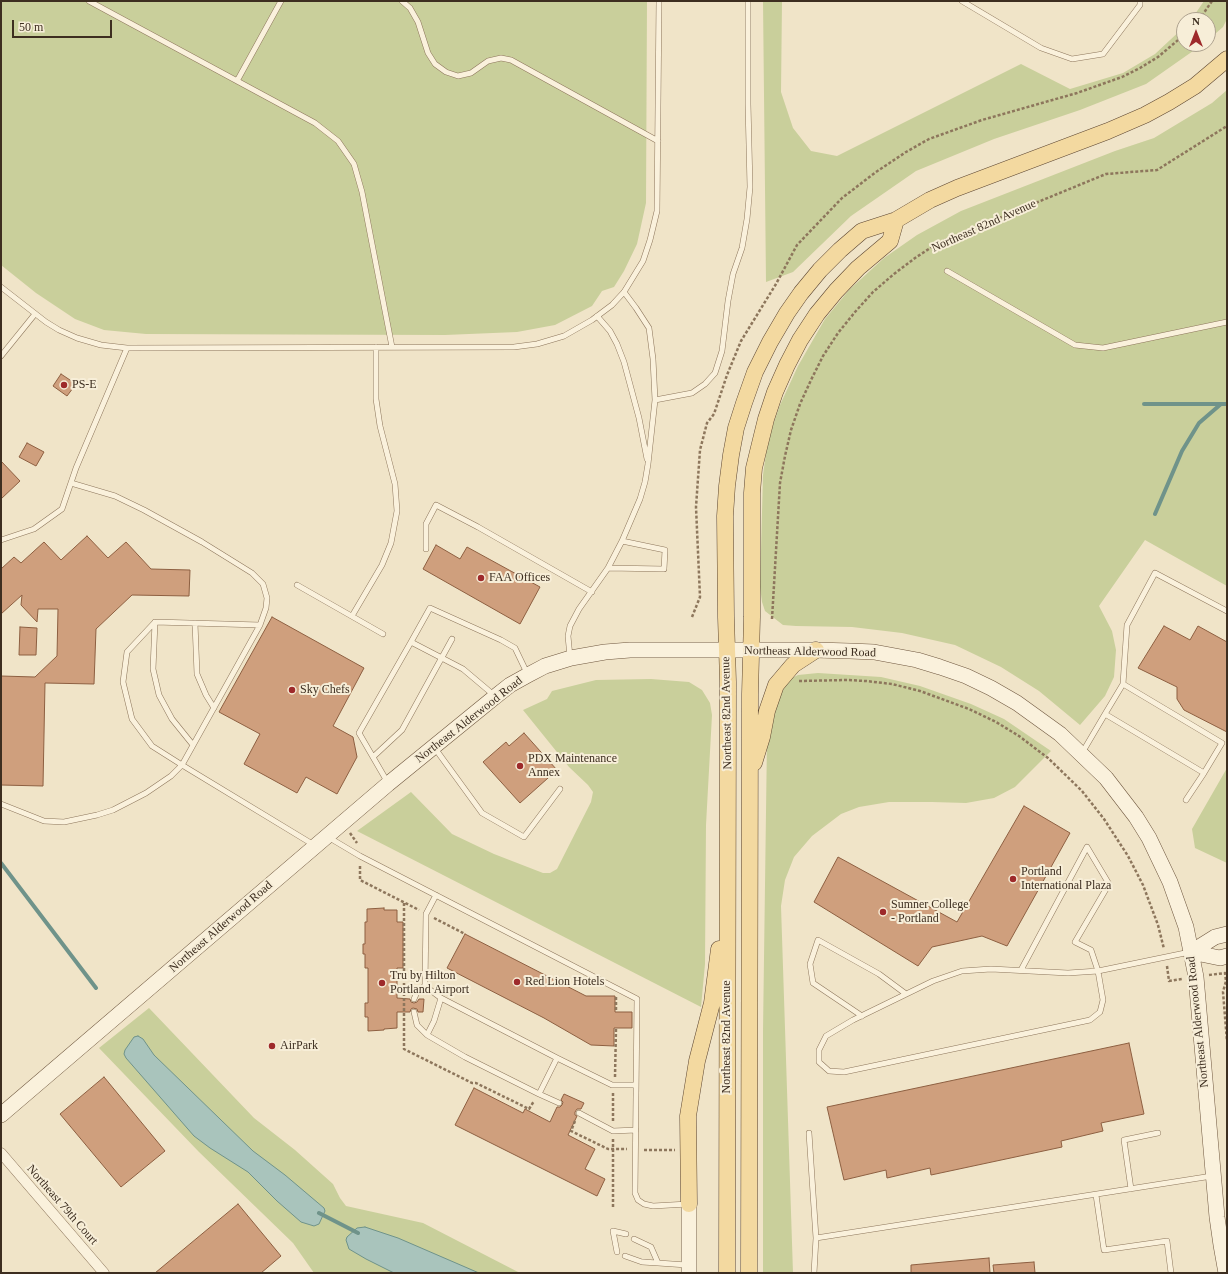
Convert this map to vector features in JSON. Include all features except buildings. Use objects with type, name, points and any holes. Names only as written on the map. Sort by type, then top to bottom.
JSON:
[{"type":"main road","name":"Northeast 82nd Avenue","points":[[727,1273],[728,682],[725,516],[730,455],[736,428],[755,372],[770,342],[801,293],[820,270],[862,231],[896,220],[930,200],[957,188],[1145,115],[1195,86],[1227,59]]},
{"type":"main road","name":"Northeast 82nd Avenue","points":[[749,1273],[750,778],[752,493],[754,468],[758,447],[772,399],[800,340],[817,314],[836,291],[858,268],[890,241],[896,220]]},
{"type":"main road","points":[[750,778],[762,737],[767,711],[776,685],[793,665],[816,650]]},
{"type":"main road","points":[[689,1204],[687,1150],[688,1116],[697,1061],[712,1003],[728,892]]},
{"type":"street","name":"Northeast Alderwood Road","points":[[1,1115],[433,746],[467,721],[510,685],[528,675],[545,666],[571,658],[605,652],[630,650],[850,650],[874,652],[928,663],[966,676],[1017,703],[1060,734],[1082,753],[1121,796],[1149,838],[1173,888],[1186,927],[1196,977],[1213,1176],[1221,1245],[1226,1273]]},
{"type":"street","points":[[1191,952],[1215,937],[1227,934]]},
{"type":"street","points":[[1191,952],[1220,958],[1227,956]]},
{"type":"street","name":"Northeast 79th Court","points":[[1,1153],[104,1273]]},
{"type":"street","points":[[689,1204],[689,1269]]},
{"type":"lane","points":[[89,1],[316,123],[338,141],[354,164],[362,192],[392,347]]},
{"type":"lane","points":[[237,81],[281,1]]},
{"type":"lane","points":[[402,1],[410,8],[418,22],[428,53],[435,64],[446,72],[458,76],[471,73],[488,61],[501,58],[511,60],[658,141]]},
{"type":"lane","points":[[1,287],[46,322],[77,338],[101,345],[127,348],[486,347],[537,344],[564,336],[592,320],[612,305],[624,292],[643,261],[655,221],[657,211],[659,1]]},
{"type":"lane","points":[[655,400],[692,393],[705,384],[714,373],[722,351],[732,281],[742,248],[747,219],[750,187],[748,1]]},
{"type":"lane","points":[[962,1],[1041,48],[1072,59],[1103,54],[1140,5],[1140,1]]},
{"type":"lane","points":[[947,271],[1075,345],[1103,348],[1227,322]]},
{"type":"lane","points":[[571,658],[568,636],[570,626],[579,608],[608,568],[622,541],[640,499],[648,464],[655,400],[653,359],[648,328],[624,292]]},
{"type":"lane","points":[[1,356],[35,314]]},
{"type":"lane","points":[[597,316],[610,331],[624,362],[639,418],[648,464]]},
{"type":"lane","points":[[352,616],[382,566],[391,543],[397,511],[395,484],[380,426],[376,399],[376,347]]},
{"type":"lane","points":[[1,540],[34,529],[62,509],[76,468],[127,348]]},
{"type":"lane","points":[[1,804],[44,822],[64,822],[113,810],[146,793],[171,776],[182,765],[260,625],[266,608],[267,598],[263,584],[252,573],[202,542],[144,510],[115,496],[71,483]]},
{"type":"lane","points":[[426,548],[426,524],[436,505],[478,527],[592,592]]},
{"type":"lane","points":[[608,568],[664,569],[665,550],[622,541]]},
{"type":"lane","points":[[1082,753],[1123,684],[1127,625],[1155,573],[1227,611]]},
{"type":"lane","points":[[297,585],[383,634]]},
{"type":"lane","points":[[388,784],[359,733],[430,608],[501,640],[515,648],[528,675]]},
{"type":"lane","points":[[260,625],[154,622],[127,652],[123,682],[132,719],[152,746],[182,765],[321,841],[360,856],[637,999],[635,1194],[638,1200],[644,1204],[653,1206],[689,1204]]},
{"type":"lane","points":[[154,622],[153,669],[159,695],[172,719],[193,745]]},
{"type":"lane","points":[[195,623],[197,674],[206,695],[214,708]]},
{"type":"lane","points":[[373,757],[402,730],[452,639]]},
{"type":"lane","points":[[411,642],[463,669],[496,696]]},
{"type":"lane","points":[[1123,684],[1222,743],[1204,774],[1186,800]]},
{"type":"lane","points":[[1105,714],[1204,774]]},
{"type":"lane","points":[[433,746],[482,812],[524,837],[560,789]]},
{"type":"lane","points":[[1021,970],[1087,847],[1109,884],[1076,942],[1091,950],[1098,971],[1103,1000],[1100,1012],[1090,1020],[844,1072],[829,1071],[819,1062],[819,1050],[826,1036],[906,994],[934,981],[962,971],[991,968],[1021,970],[1068,972],[1098,971],[1191,952]]},
{"type":"lane","points":[[425,986],[426,914],[436,895]]},
{"type":"lane","points":[[862,1016],[813,984],[810,964],[818,940],[879,974],[906,994]]},
{"type":"lane","points":[[425,986],[441,998],[612,1085],[636,1085]]},
{"type":"lane","points":[[414,999],[418,990],[425,986]]},
{"type":"lane","points":[[427,1035],[434,1021],[441,998]]},
{"type":"lane","points":[[414,1012],[417,1025],[427,1035],[465,1057],[559,1103]]},
{"type":"lane","points":[[539,1094],[557,1058]]},
{"type":"lane","points":[[579,1113],[613,1131],[636,1130]]},
{"type":"lane","points":[[1131,1189],[1124,1140],[1158,1133]]},
{"type":"lane","points":[[809,1134],[816,1238],[814,1273]]},
{"type":"lane","points":[[816,1238],[1213,1176]]},
{"type":"lane","points":[[1096,1195],[1104,1250],[1167,1241],[1171,1273]]},
{"type":"lane","points":[[617,1252],[613,1231],[626,1234]]},
{"type":"lane","points":[[634,1239],[651,1247],[658,1263]]},
{"type":"lane","points":[[625,1256],[642,1262],[658,1263],[689,1269]]},
{"type":"path","points":[[1204,12],[1212,1]]},
{"type":"path","name":"Northeast 82nd Avenue","points":[[772,619],[780,483],[791,430],[800,404],[817,368],[838,333],[873,292],[915,258],[938,243],[1106,174],[1157,170],[1227,126]]},
{"type":"path","name":"Northeast Alderwood Road","points":[[794,684],[803,680],[847,680],[892,684],[920,691],[969,708],[996,722],[1019,736],[1048,758],[1082,791],[1104,819],[1128,856],[1142,885],[1158,925],[1166,957],[1169,981]]},
{"type":"path","points":[[343,822],[360,846],[360,880],[465,934]]},
{"type":"path","points":[[1225,972],[1226,981],[1223,992],[1227,1041]]},
{"type":"path","points":[[616,1012],[616,995],[619,990]]},
{"type":"path","points":[[613,1207],[613,1131],[614,1085],[616,1075],[616,1028]]},
{"type":"path","points":[[575,1121],[571,1131],[608,1149],[687,1150]]},
{"type":"green space","points":[[1,1],[647,1],[646,203],[637,244],[624,271],[614,287],[602,291],[592,306],[555,325],[517,332],[445,335],[146,334],[104,330],[75,319],[36,293],[1,265]]},
{"type":"green space","points":[[763,1],[782,1],[781,92],[793,128],[811,151],[837,156],[1021,64],[1070,89],[1123,73],[1155,54],[1176,34],[1176,52],[1192,52],[1146,84],[1080,110],[994,139],[916,171],[851,216],[793,272],[766,282]]},
{"type":"green space","points":[[1204,1],[1227,1],[1227,19],[1223,27],[1216,33],[1216,12],[1196,12]]},
{"type":"green space","points":[[1227,90],[1227,586],[1145,540],[1099,606],[1112,631],[1116,650],[1114,677],[1105,696],[1080,725],[1039,691],[1001,667],[955,645],[902,633],[852,627],[783,625],[765,611],[760,587],[763,475],[768,439],[780,405],[798,366],[825,319],[849,290],[884,258],[917,235],[961,211],[1115,151],[1154,138],[1212,103]]},
{"type":"green space","points":[[818,673],[881,677],[920,686],[971,704],[1004,719],[1051,751],[1015,787],[994,798],[966,803],[889,802],[859,807],[841,814],[812,836],[794,857],[785,880],[781,906],[793,1273],[763,1273],[763,1031],[767,739],[780,691],[788,680],[798,675]]},
{"type":"green space","points":[[651,679],[689,682],[702,690],[710,703],[712,715],[706,825],[705,964],[701,1007],[357,831],[411,792],[452,834],[494,854],[543,873],[550,873],[557,869],[591,802],[593,792],[588,785],[569,767],[523,710],[547,699],[552,691],[596,680]]},
{"type":"green space","points":[[1227,768],[1227,863],[1195,848],[1192,829]]},
{"type":"green space","points":[[149,1008],[254,1118],[295,1150],[333,1184],[346,1206],[423,1223],[520,1273],[314,1273],[293,1243],[199,1152],[99,1048]]},
{"type":"water","points":[[138,1036],[143,1039],[154,1055],[253,1151],[285,1175],[324,1208],[325,1211],[319,1224],[314,1226],[301,1222],[248,1172],[194,1136],[126,1058],[124,1054],[125,1050],[134,1037]]},
{"type":"water","points":[[365,1227],[398,1238],[479,1273],[394,1273],[349,1249],[346,1240],[347,1237],[357,1228]]},
{"type":"waterway","points":[[1144,404],[1227,404]]},
{"type":"waterway","points":[[1155,514],[1182,451],[1199,423],[1221,404]]},
{"type":"waterway","points":[[1,863],[96,988]]},
{"type":"waterway","points":[[319,1213],[358,1233]]},
{"type":"place","name":"PS-E","points":[[64,385]]},
{"type":"place","name":"FAA Offices","points":[[481,578]]},
{"type":"place","name":"Sky Chefs","points":[[292,690]]},
{"type":"place","name":"PDX Maintenance Annex","points":[[520,766]]},
{"type":"place","name":"Portland International Plaza","points":[[1013,879]]},
{"type":"place","name":"Sumner College - Portland","points":[[883,912]]},
{"type":"place","name":"Red Lion Hotels","points":[[517,982]]},
{"type":"place","name":"Tru by Hilton Portland Airport","points":[[382,983]]},
{"type":"place","name":"AirPark","points":[[272,1046]]}]
